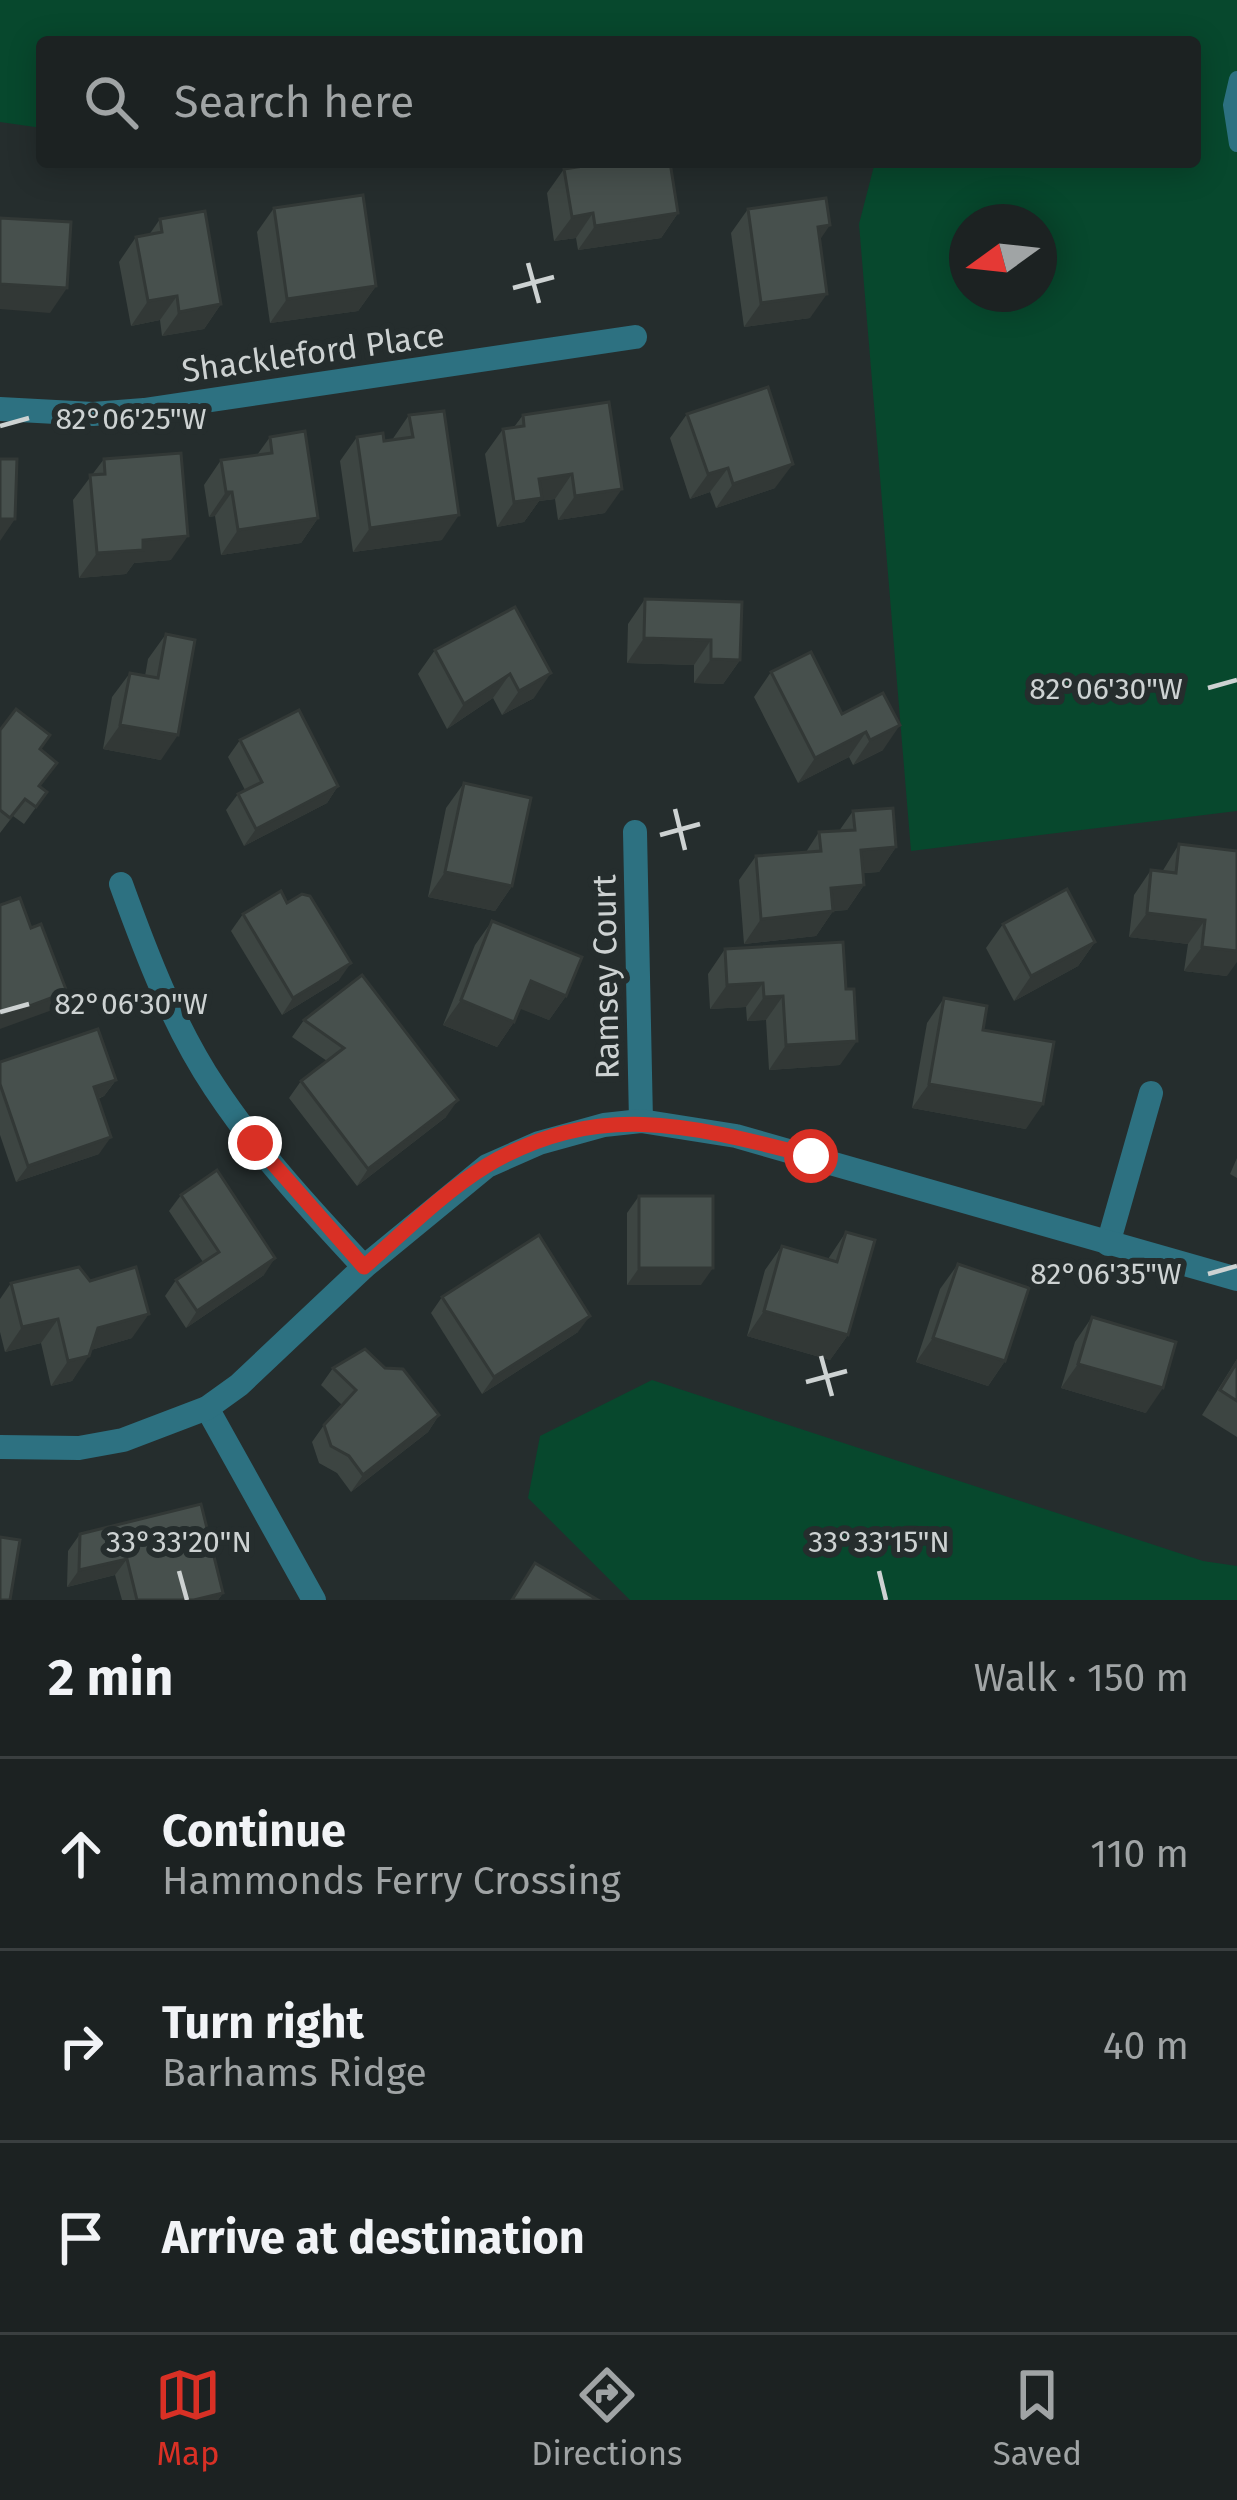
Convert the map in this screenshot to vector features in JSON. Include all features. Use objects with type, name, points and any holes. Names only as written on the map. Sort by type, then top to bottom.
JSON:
[{"type":"street","name":"Shackleford Place","points":[[0,410],[72,414],[144,410],[635,338]]},
{"type":"street","name":"Ramsey Court","points":[[635,832],[641,1121]]},
{"type":"street","points":[[121,884],[148,955],[213,1085],[294,1191],[364,1267]]},
{"type":"street","points":[[1108,1244],[1150,1094]]},
{"type":"street","points":[[0,1448],[79,1448],[124,1440],[206,1408],[274,1354],[364,1267],[487,1166],[574,1131],[641,1121],[773,1146],[1237,1279]]},
{"type":"street","points":[[206,1408],[314,1600]]},
{"type":"lane","points":[[1237,79],[1237,143]]},
{"type":"green space","points":[[0,0],[1237,0],[1237,811],[911,851],[859,224],[873,168],[1201,168],[1201,36],[36,36],[36,127],[0,122]]},
{"type":"green space","points":[[652,1380],[1203,1561],[1237,1566],[1237,1600],[630,1600],[528,1498],[540,1436]]},
{"type":"building","points":[[671,168],[678,213],[595,226],[593,213],[572,217],[564,169]]},
{"type":"building","points":[[363,195],[376,286],[287,299],[274,208]]},
{"type":"building","points":[[826,198],[830,225],[818,227],[827,294],[761,303],[748,209]]},
{"type":"building","points":[[205,211],[221,304],[179,312],[177,296],[148,301],[136,237],[162,232],[160,219]]},
{"type":"building","points":[[0,218],[71,222],[67,288],[0,284]]},
{"type":"building","points":[[768,387],[793,464],[733,484],[728,468],[708,474],[687,414]]},
{"type":"building","points":[[609,402],[622,489],[575,496],[572,474],[539,479],[542,498],[514,502],[503,429],[524,426],[523,415]]},
{"type":"building","points":[[444,411],[459,515],[370,528],[357,437],[383,433],[384,441],[413,437],[409,415]]},
{"type":"building","points":[[305,431],[318,518],[238,530],[221,460],[272,453],[270,437]]},
{"type":"building","points":[[181,453],[188,536],[143,540],[143,550],[97,553],[90,475],[105,474],[104,459]]},
{"type":"building","points":[[0,459],[17,459],[15,519],[0,519]]},
{"type":"building","points":[[645,599],[742,602],[740,660],[711,659],[711,640],[644,638]]},
{"type":"building","points":[[515,607],[551,673],[519,691],[510,674],[464,704],[435,650]]},
{"type":"building","points":[[166,634],[195,640],[178,735],[120,725],[130,673],[158,678]]},
{"type":"building","points":[[811,652],[842,714],[883,693],[900,725],[870,740],[866,732],[815,758],[771,672]]},
{"type":"building","points":[[16,709],[50,735],[40,749],[57,763],[39,786],[47,792],[36,807],[25,799],[10,818],[0,810],[0,730]]},
{"type":"building","points":[[299,710],[338,786],[256,829],[238,794],[262,782],[240,740]]},
{"type":"building","points":[[464,783],[531,798],[512,886],[445,872]]},
{"type":"building","points":[[893,808],[896,847],[861,850],[864,885],[831,888],[833,911],[761,919],[756,856],[821,851],[819,832],[855,830],[853,811]]},
{"type":"building","points":[[1179,844],[1237,851],[1237,951],[1202,947],[1205,920],[1147,913],[1151,870],[1176,873]]},
{"type":"building","points":[[1067,889],[1095,942],[1031,976],[1003,924]]},
{"type":"building","points":[[281,891],[287,903],[302,894],[310,896],[351,963],[293,998],[243,914]]},
{"type":"building","points":[[20,898],[31,928],[41,924],[67,992],[0,1017],[0,905]]},
{"type":"building","points":[[492,921],[582,957],[566,996],[531,981],[514,1022],[461,1000]]},
{"type":"building","points":[[843,942],[846,989],[854,989],[857,1041],[786,1045],[783,996],[764,997],[763,983],[727,985],[725,949]]},
{"type":"building","points":[[362,975],[458,1100],[368,1169],[301,1081],[344,1048],[304,1020]]},
{"type":"building","points":[[944,998],[987,1006],[983,1030],[1054,1042],[1043,1104],[929,1084]]},
{"type":"building","points":[[98,1029],[116,1080],[94,1087],[111,1137],[28,1166],[0,1084],[0,1062]]},
{"type":"building","points":[[217,1170],[275,1258],[197,1311],[176,1280],[219,1252],[181,1195]]},
{"type":"building","points":[[639,1196],[713,1196],[713,1268],[639,1268]]},
{"type":"building","points":[[846,1232],[875,1240],[848,1335],[764,1311],[782,1246],[837,1262]]},
{"type":"building","points":[[539,1235],[590,1316],[494,1377],[442,1297]]},
{"type":"building","points":[[958,1264],[1029,1288],[1005,1361],[933,1338]]},
{"type":"building","points":[[79,1267],[90,1281],[136,1267],[149,1314],[98,1328],[89,1356],[68,1361],[58,1319],[22,1327],[11,1283]]},
{"type":"building","points":[[1092,1317],[1176,1342],[1163,1388],[1078,1364]]},
{"type":"building","points":[[365,1349],[385,1368],[403,1369],[439,1415],[363,1475],[349,1456],[331,1446],[324,1425],[356,1390],[333,1368]]},
{"type":"building","points":[[1237,1362],[1237,1401],[1220,1390]]},
{"type":"building","points":[[201,1504],[223,1593],[194,1600],[137,1600],[127,1559],[79,1570],[80,1534]]},
{"type":"building","points":[[0,1537],[20,1540],[10,1600],[0,1600]]},
{"type":"building","points":[[535,1563],[598,1600],[512,1600]]},
{"type":"route","points":[[255,1143],[364,1267],[487,1166],[574,1131],[641,1121],[736,1136],[811,1156]]}]
